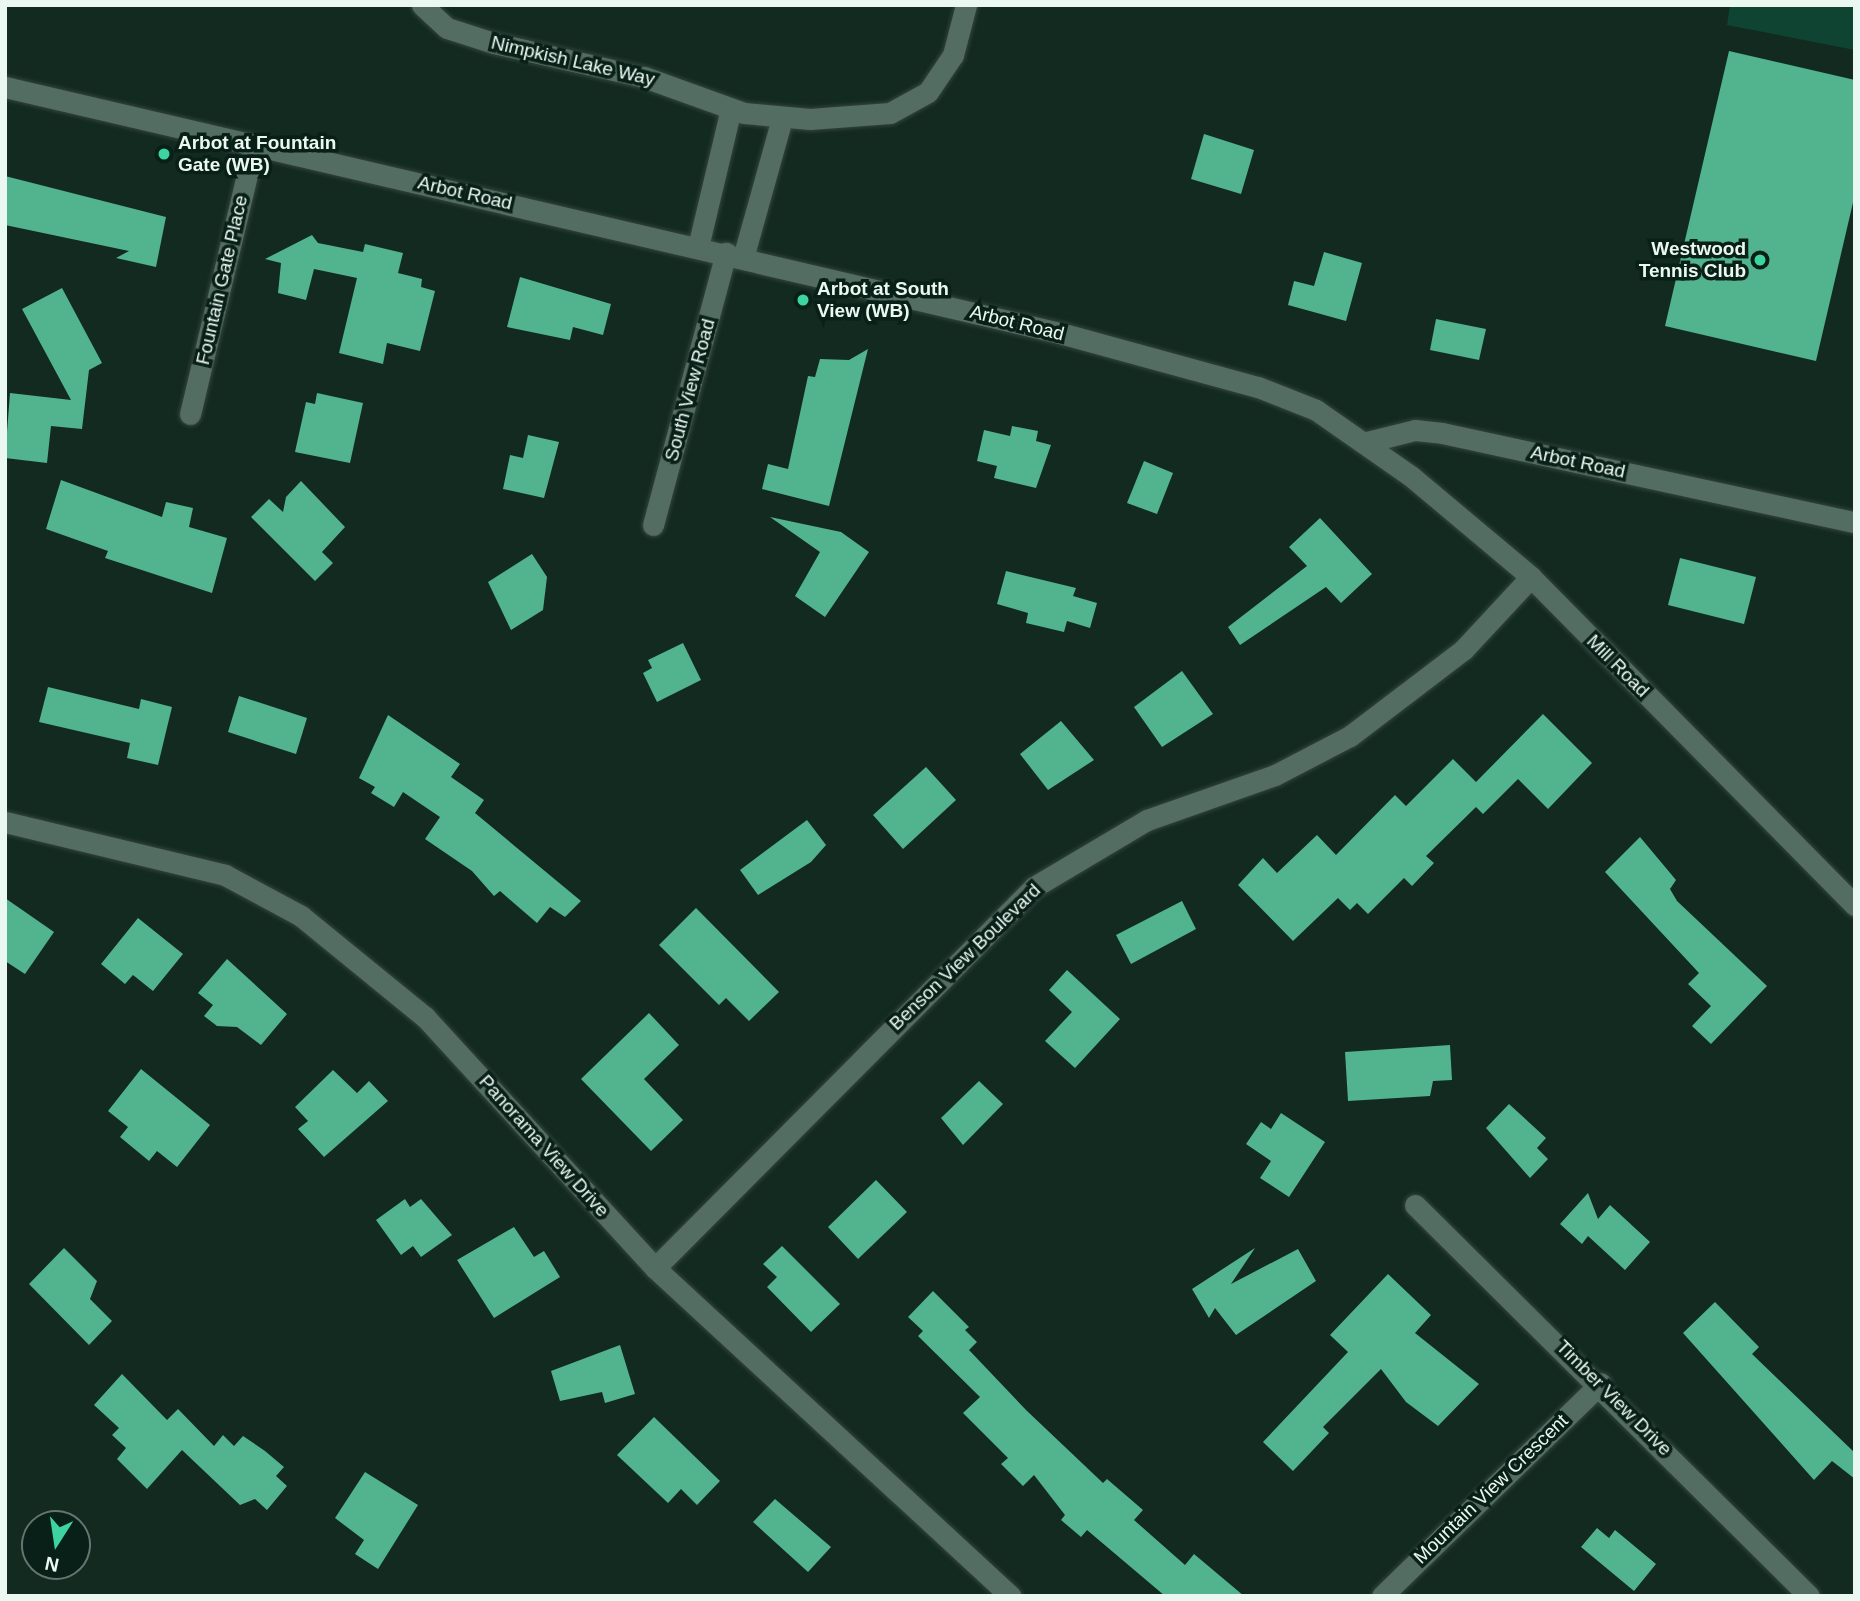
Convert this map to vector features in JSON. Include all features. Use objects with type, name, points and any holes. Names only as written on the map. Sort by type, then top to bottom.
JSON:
[{"type":"street","name":"Nimpkish Lake Way","points":[[422,5],[447,28],[644,77],[731,109],[782,118],[874,116],[903,108],[944,71],[966,5]]},
{"type":"street","name":"Arbot Road","points":[[5,87],[698,247],[1258,387],[1316,410],[1367,442],[1415,430],[1441,433],[1855,522]]},
{"type":"street","points":[[698,247],[731,109]]},
{"type":"street","name":"South View Road","points":[[653,525],[734,256],[782,118]]},
{"type":"street","name":"Fountain Gate Place","points":[[190,414],[254,145]]},
{"type":"street","name":"Mill Road","points":[[1367,442],[1531,577],[1855,905]]},
{"type":"street","name":"Benson View Boulevard","points":[[655,1268],[1034,887],[1147,820],[1275,775],[1350,736],[1464,649],[1531,577]]},
{"type":"street","name":"Panorama View Drive","points":[[5,822],[225,875],[301,916],[425,1017],[655,1268],[1011,1596]]},
{"type":"street","name":"Timber View Drive","points":[[1415,1205],[1601,1383],[1809,1596]]},
{"type":"street","name":"Mountain View Crescent","points":[[1382,1596],[1601,1383]]},
{"type":"green space","points":[[1730,5],[1855,5],[1855,50],[1727,25]]},
{"type":"building","name":"Westwood Tennis Club","points":[[1729,51],[1855,80],[1855,194],[1816,361],[1665,326]]},
{"type":"building","points":[[1204,134],[1254,150],[1241,194],[1191,179]]},
{"type":"building","points":[[5,176],[166,217],[156,267],[116,258],[129,251],[5,225]]},
{"type":"building","points":[[312,235],[318,243],[363,252],[365,244],[403,253],[398,273],[422,279],[421,287],[435,291],[420,351],[387,343],[383,364],[339,353],[357,278],[314,269],[306,300],[278,293],[281,263],[265,259]]},
{"type":"building","points":[[1324,252],[1362,263],[1346,321],[1288,305],[1294,281],[1314,286]]},
{"type":"building","points":[[520,277],[611,304],[603,335],[573,327],[570,340],[507,327]]},
{"type":"building","points":[[62,288],[102,363],[89,370],[82,429],[51,426],[47,463],[5,458],[10,393],[71,400],[22,309]]},
{"type":"building","points":[[1436,319],[1486,329],[1479,360],[1430,350]]},
{"type":"building","points":[[868,349],[829,506],[762,489],[768,464],[788,469],[808,376],[815,377],[820,359],[849,360]]},
{"type":"building","points":[[317,393],[363,403],[350,463],[295,452],[306,402],[315,404]]},
{"type":"building","points":[[1012,426],[1038,431],[1036,441],[1051,445],[1036,488],[994,478],[997,466],[977,461],[984,430],[1010,436]]},
{"type":"building","points":[[528,435],[559,442],[544,498],[503,489],[510,455],[523,458]]},
{"type":"building","points":[[1144,461],[1173,473],[1157,514],[1127,503]]},
{"type":"building","points":[[61,480],[162,517],[166,502],[193,508],[189,527],[227,538],[212,593],[105,558],[108,551],[46,529]]},
{"type":"building","points":[[301,481],[345,527],[322,552],[333,563],[315,581],[251,517],[269,499],[283,512],[286,497]]},
{"type":"building","points":[[770,517],[841,532],[869,552],[825,617],[795,596],[820,552]]},
{"type":"building","points":[[1320,518],[1372,574],[1341,603],[1326,587],[1240,645],[1228,627],[1307,566],[1289,547]]},
{"type":"building","points":[[532,554],[547,577],[543,610],[511,630],[488,582]]},
{"type":"building","points":[[1680,558],[1756,577],[1744,624],[1668,605]]},
{"type":"building","points":[[1006,571],[1076,588],[1073,596],[1097,603],[1090,628],[1067,621],[1064,632],[1026,623],[1028,613],[997,604]]},
{"type":"building","points":[[683,643],[701,680],[657,702],[643,673],[652,668],[648,660]]},
{"type":"building","points":[[1182,671],[1213,714],[1162,747],[1134,707]]},
{"type":"building","points":[[48,687],[139,709],[141,699],[172,707],[158,765],[127,758],[130,743],[39,722]]},
{"type":"building","points":[[239,696],[307,718],[296,754],[228,732]]},
{"type":"building","points":[[1543,714],[1592,763],[1548,809],[1518,779],[1483,814],[1476,807],[1426,856],[1434,863],[1412,886],[1404,878],[1368,914],[1357,903],[1350,910],[1338,898],[1293,941],[1238,885],[1263,858],[1277,873],[1317,835],[1336,855],[1395,795],[1406,806],[1453,759],[1476,782]]},
{"type":"building","points":[[388,715],[460,764],[451,777],[484,800],[475,813],[581,901],[565,917],[550,907],[537,923],[500,891],[494,896],[472,871],[425,839],[440,817],[403,792],[394,807],[371,793],[375,787],[359,778]]},
{"type":"building","points":[[1061,721],[1094,760],[1048,790],[1020,754]]},
{"type":"building","points":[[926,767],[956,800],[903,849],[873,815]]},
{"type":"building","points":[[807,820],[826,845],[811,862],[758,895],[740,870]]},
{"type":"building","points":[[1640,837],[1676,880],[1670,889],[1677,901],[1767,986],[1711,1044],[1692,1026],[1711,1006],[1688,984],[1699,973],[1605,872]]},
{"type":"building","points":[[5,898],[54,932],[25,974],[5,961]]},
{"type":"building","points":[[1182,901],[1196,929],[1131,964],[1116,935]]},
{"type":"building","points":[[696,908],[779,992],[749,1021],[726,998],[719,1005],[659,945]]},
{"type":"building","points":[[138,918],[183,954],[153,991],[133,975],[125,984],[101,964]]},
{"type":"building","points":[[227,959],[287,1014],[261,1045],[237,1027],[217,1026],[204,1016],[213,1005],[198,993]]},
{"type":"building","points":[[1067,970],[1120,1019],[1075,1068],[1045,1041],[1072,1012],[1049,990]]},
{"type":"building","points":[[649,1013],[679,1045],[644,1079],[683,1120],[651,1151],[581,1079]]},
{"type":"building","points":[[1450,1045],[1452,1080],[1433,1081],[1430,1096],[1348,1101],[1345,1052]]},
{"type":"building","points":[[141,1069],[210,1125],[177,1167],[157,1151],[149,1161],[120,1137],[128,1127],[108,1111]]},
{"type":"building","points":[[333,1070],[357,1093],[369,1081],[388,1101],[324,1157],[298,1129],[308,1121],[295,1107]]},
{"type":"building","points":[[979,1081],[1003,1104],[963,1145],[941,1118]]},
{"type":"building","points":[[1509,1104],[1546,1138],[1537,1148],[1548,1159],[1530,1178],[1486,1128]]},
{"type":"building","points":[[1281,1113],[1325,1142],[1289,1197],[1260,1178],[1271,1161],[1246,1144],[1261,1122],[1271,1129]]},
{"type":"building","points":[[876,1180],[907,1212],[858,1259],[828,1227]]},
{"type":"building","points":[[1588,1193],[1598,1219],[1610,1205],[1650,1242],[1625,1270],[1588,1236],[1582,1244],[1560,1224]]},
{"type":"building","points":[[405,1199],[410,1207],[421,1199],[452,1235],[421,1257],[413,1246],[401,1255],[376,1220]]},
{"type":"building","points":[[514,1227],[534,1257],[544,1251],[560,1277],[494,1318],[457,1260]]},
{"type":"building","points":[[782,1246],[840,1304],[811,1332],[767,1287],[777,1277],[763,1264]]},
{"type":"building","points":[[64,1248],[97,1281],[90,1299],[112,1321],[89,1345],[29,1284]]},
{"type":"building","points":[[1255,1248],[1231,1284],[1298,1249],[1316,1281],[1236,1335],[1215,1308],[1209,1318],[1192,1289]]},
{"type":"building","points":[[1388,1274],[1431,1315],[1415,1333],[1479,1384],[1438,1426],[1406,1402],[1381,1369],[1323,1427],[1329,1433],[1293,1471],[1263,1442],[1348,1352],[1330,1335]]},
{"type":"building","points":[[933,1291],[969,1327],[965,1330],[977,1342],[969,1350],[1026,1410],[1103,1483],[1107,1479],[1143,1510],[1134,1520],[1185,1565],[1194,1554],[1244,1596],[1165,1596],[1087,1530],[1081,1537],[1061,1520],[1065,1515],[1034,1475],[1023,1486],[1001,1464],[1008,1458],[963,1413],[980,1397],[918,1336],[923,1331],[908,1317]]},
{"type":"building","points":[[1715,1302],[1759,1347],[1752,1354],[1855,1453],[1855,1479],[1832,1461],[1814,1480],[1683,1333]]},
{"type":"building","points":[[620,1345],[635,1394],[605,1403],[602,1392],[560,1401],[551,1371]]},
{"type":"building","points":[[122,1374],[167,1420],[178,1409],[214,1446],[223,1435],[234,1446],[243,1436],[284,1467],[276,1476],[287,1486],[267,1510],[255,1499],[240,1505],[182,1450],[147,1489],[117,1459],[126,1448],[112,1435],[119,1428],[94,1405]]},
{"type":"building","points":[[654,1417],[720,1481],[697,1505],[681,1489],[668,1503],[617,1455]]},
{"type":"building","points":[[365,1472],[418,1505],[378,1569],[355,1554],[364,1540],[335,1518]]},
{"type":"building","points":[[775,1499],[831,1547],[808,1572],[753,1522]]},
{"type":"building","points":[[1597,1528],[1609,1538],[1615,1530],[1656,1564],[1634,1591],[1581,1547]]},
{"type":"place","name":"Arbot at Fountain Gate (WB)","points":[[164,154]]},
{"type":"place","name":"Westwood Tennis Club","points":[[1760,260]]},
{"type":"place","name":"Arbot at South View (WB)","points":[[803,300]]}]
